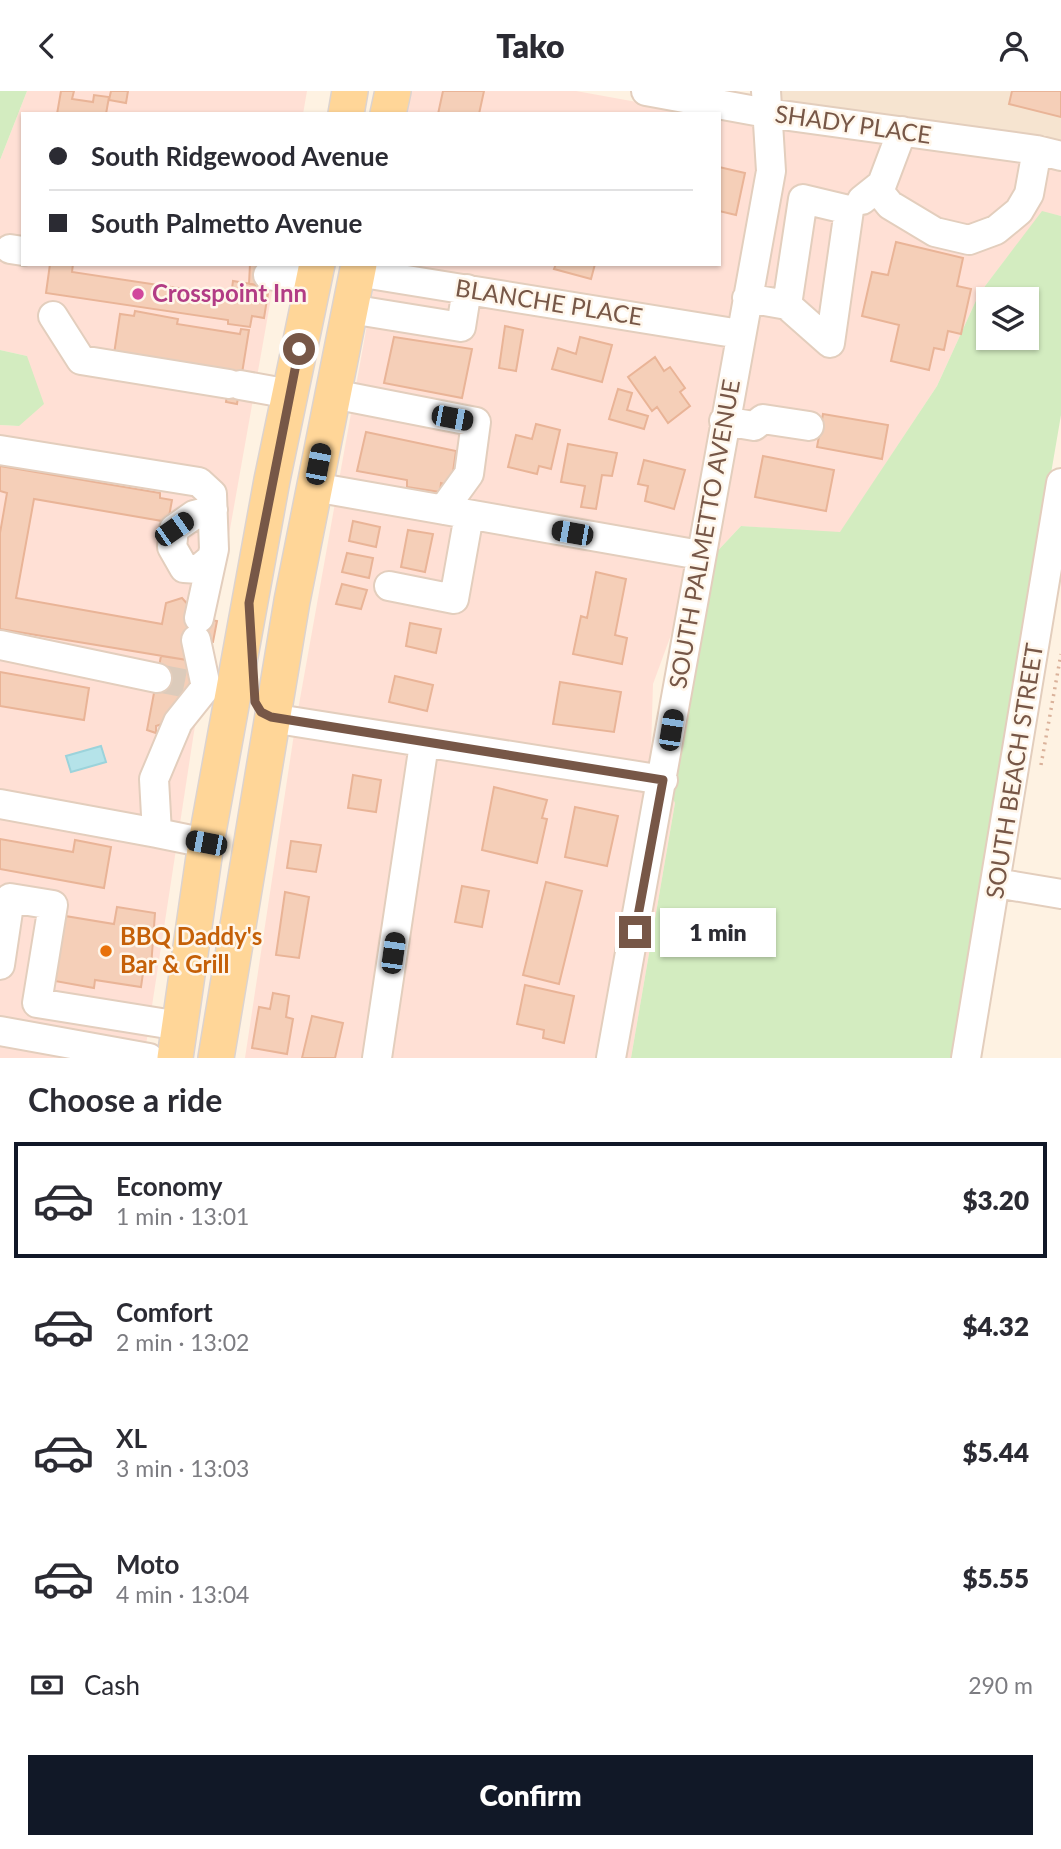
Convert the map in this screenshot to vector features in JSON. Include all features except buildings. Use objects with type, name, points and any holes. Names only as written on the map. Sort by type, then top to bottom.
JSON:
[{"type":"main road","points":[[346,112],[350,91]]},
{"type":"main road","points":[[388,112],[393,91]]},
{"type":"main road","points":[[216,1058],[271,717],[358,268]]},
{"type":"main road","points":[[178,1042],[206,843],[217,695],[249,603],[315,273]]},
{"type":"main road","points":[[249,603],[255,702],[261,712],[271,717]]},
{"type":"main road","points":[[217,695],[240,717],[245,728],[259,790]]},
{"type":"street","name":"SHADY PLACE","points":[[646,91],[767,102],[902,131],[1049,153]]},
{"type":"street","name":"SOUTH PALMETTO AVENUE","points":[[611,1058],[663,780],[724,421],[768,191],[771,171],[767,102]]},
{"type":"street","points":[[747,298],[787,305],[830,343],[849,210],[882,184],[902,131]]},
{"type":"street","points":[[877,189],[890,205],[935,232],[969,240],[996,230],[1019,211],[1049,153]]},
{"type":"street","points":[[768,191],[849,210]]},
{"type":"street","points":[[787,305],[803,199]]},
{"type":"street","name":"BLANCHE PLACE","points":[[358,268],[397,271],[467,289],[740,334]]},
{"type":"street","points":[[268,275],[315,273]]},
{"type":"street","points":[[350,309],[461,327],[467,289]]},
{"type":"street","points":[[53,316],[81,360],[289,394]]},
{"type":"street","points":[[333,394],[476,422],[469,474],[456,512],[454,599],[389,586]]},
{"type":"street","points":[[724,421],[754,426],[763,419],[809,426]]},
{"type":"street","points":[[0,450],[199,482],[212,493],[213,554],[198,629],[217,695],[178,722],[154,779],[157,833]]},
{"type":"street","name":"SOUTH BEACH STREET","points":[[966,1058],[1061,483]]},
{"type":"street","points":[[314,487],[700,555]]},
{"type":"street","points":[[213,510],[194,515],[174,529],[172,547],[184,568],[199,569],[213,554]]},
{"type":"street","points":[[213,554],[256,569]]},
{"type":"street","points":[[0,645],[157,678]]},
{"type":"street","points":[[271,717],[424,744],[663,780]]},
{"type":"street","points":[[377,1058],[424,744]]},
{"type":"street","points":[[0,804],[206,843]]},
{"type":"street","points":[[996,883],[1061,894]]},
{"type":"street","points":[[0,965],[10,898],[53,905],[37,1003],[178,1042]]},
{"type":"street","points":[[0,1031],[149,1058]]},
{"type":"shaded area","points":[[27,91],[307,91],[303,112],[21,112],[21,266],[277,266],[194,732],[144,1058],[0,1058],[0,425],[19,426],[27,356],[0,350],[0,160]]},
{"type":"shaded area","points":[[409,91],[576,91],[692,112],[405,112]]},
{"type":"shaded area","points":[[778,91],[1061,91],[1061,144],[778,102]]},
{"type":"shaded area","points":[[721,117],[757,123],[760,172],[732,320],[400,266],[721,266]]},
{"type":"shaded area","points":[[780,127],[1033,161],[1061,169],[1061,216],[1042,212],[984,287],[976,287],[976,301],[937,386],[840,533],[741,526],[710,559]]},
{"type":"shaded area","points":[[374,286],[727,344],[691,541],[339,480]]},
{"type":"shaded area","points":[[335,503],[687,565],[679,613],[653,684],[651,749],[655,759],[654,767],[298,710]]},
{"type":"shaded area","points":[[294,734],[411,754],[366,1058],[245,1058]]},
{"type":"shaded area","points":[[433,757],[650,790],[600,1058],[388,1058]]},
{"type":"shaded area","points":[[671,795],[675,803],[631,1058],[622,1058]]},
{"type":"green space","points":[[0,91],[27,91],[0,160]]},
{"type":"green space","points":[[1042,211],[1061,216],[1061,415],[951,1058],[631,1058],[675,803],[671,795],[710,559],[741,526],[840,532],[937,386],[976,301],[976,350],[1039,350],[1039,287],[984,287]]},
{"type":"green space","points":[[0,350],[27,356],[44,404],[19,426],[0,425]]},
{"type":"water","points":[[101,746],[106,762],[71,772],[66,756]]},
{"type":"tunnel","points":[[157,678],[198,686]]},
{"type":"place","name":"Crosspoint Inn","points":[[138,294]]},
{"type":"place","name":"BBQ Daddy's Bar & Grill","points":[[106,951]]},
{"type":"route","points":[[299,349],[249,603],[255,702],[261,712],[271,717],[424,744],[663,780],[635,932]]}]
